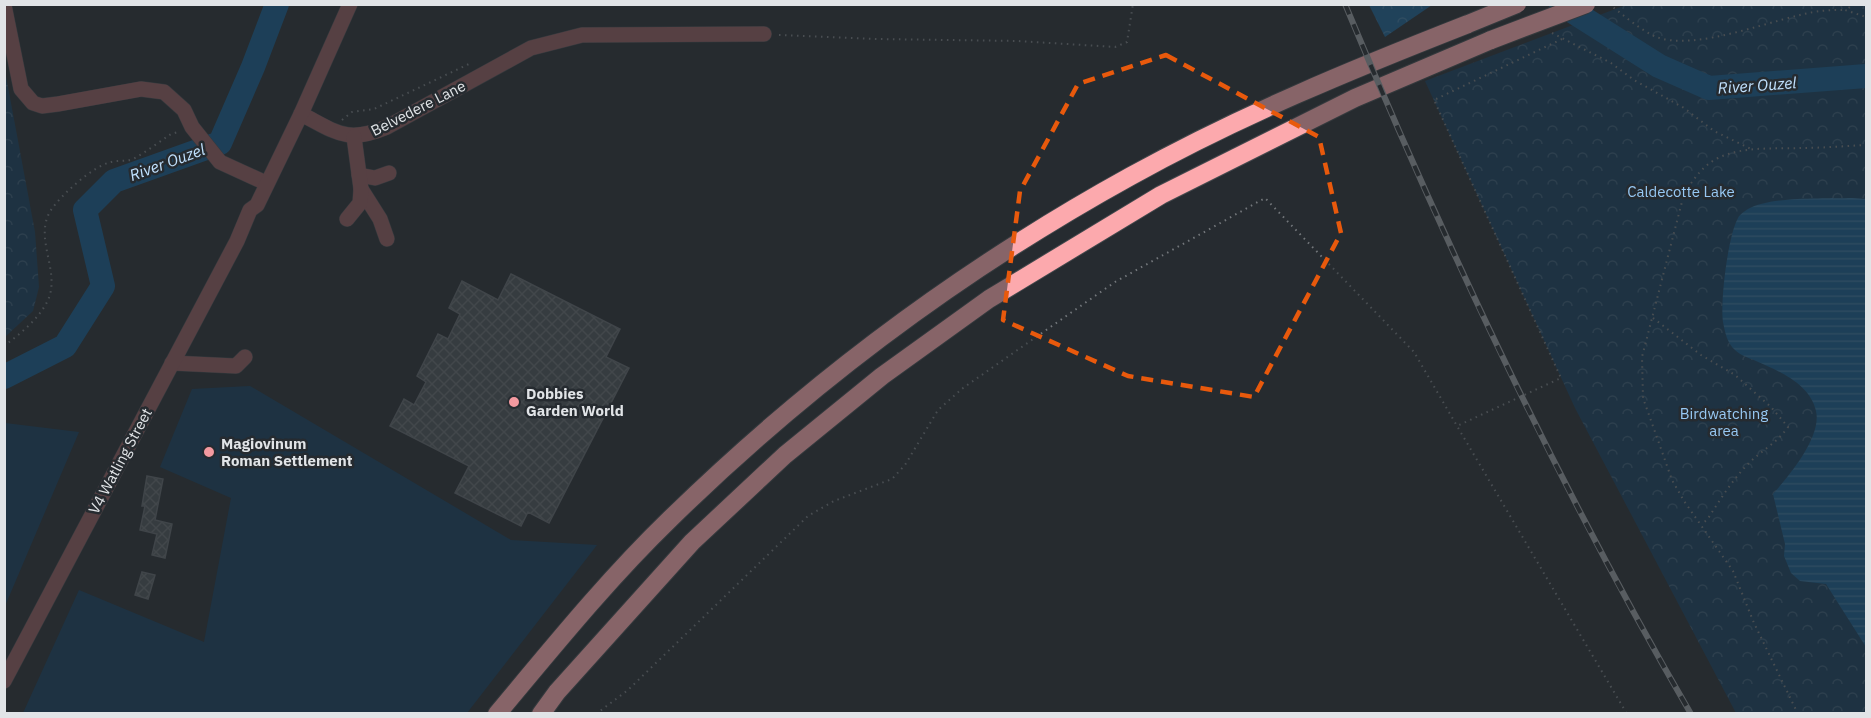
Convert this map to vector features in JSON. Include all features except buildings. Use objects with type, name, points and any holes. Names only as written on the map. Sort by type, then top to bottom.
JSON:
[{"type":"highway","points":[[497,714],[615,575],[670,518],[758,437],[867,348],[977,270],[1050,223],[1132,175],[1280,102],[1350,71],[1517,4]]},
{"type":"highway","points":[[541,714],[557,692],[692,542],[785,455],[882,376],[989,299],[1161,195],[1355,98],[1491,40],[1586,4]]},
{"type":"street","name":"V4 Watling Street","points":[[4,681],[237,242],[250,210],[257,205],[350,4]]},
{"type":"street","points":[[4,5],[21,89],[33,103],[42,106],[58,104],[141,88],[164,92],[184,111],[197,133],[220,162],[266,183]]},
{"type":"street","name":"Belvedere Lane","points":[[301,114],[332,130],[354,137],[366,135],[387,127],[531,48],[582,35],[764,34]]},
{"type":"street","points":[[346,219],[360,203],[360,182],[354,137]]},
{"type":"street","points":[[360,182],[389,173]]},
{"type":"street","points":[[360,182],[380,219],[387,239]]},
{"type":"street","points":[[172,363],[236,366],[245,357]]},
{"type":"path","points":[[764,34],[876,39],[1018,41],[1115,47],[1127,42],[1133,4]]},
{"type":"path","points":[[1609,4],[1641,28],[1670,40],[1718,36],[1821,10],[1845,10],[1866,17]]},
{"type":"path","points":[[1845,10],[1855,4]]},
{"type":"path","points":[[1457,426],[1561,378],[1434,100],[1562,39],[1611,63],[1634,80],[1684,108],[1714,131],[1752,149]]},
{"type":"path","points":[[332,130],[352,112],[374,109],[477,60]]},
{"type":"path","points":[[4,346],[26,328],[50,297],[51,277],[44,235],[50,212],[61,199],[93,171],[111,162],[133,159],[171,134],[197,133]]},
{"type":"path","points":[[1798,714],[1733,571],[1672,480],[1643,398],[1642,357],[1684,194],[1693,179],[1716,159],[1730,153],[1752,149],[1866,145]]},
{"type":"path","points":[[597,714],[628,690],[808,516],[834,501],[892,479],[905,465],[938,410],[963,388],[1115,282],[1265,198],[1414,352],[1627,714]]},
{"type":"path","points":[[1653,318],[1701,355],[1735,375],[1771,407],[1788,428],[1738,474],[1707,520],[1700,524]]},
{"type":"highlighted area","points":[[1166,55],[1319,137],[1341,233],[1254,397],[1128,376],[1003,320],[1020,191],[1078,84]]},
{"type":"green space","points":[[1369,5],[1432,5],[1385,37]]},
{"type":"green space","name":"Caldecotte Lake","points":[[1626,5],[1866,5],[1866,713],[1736,713],[1575,408],[1425,81]]},
{"type":"green space","points":[[5,71],[35,232],[39,287],[33,311],[5,337]]},
{"type":"green space","points":[[250,386],[511,540],[597,545],[467,713],[23,713],[79,590],[204,642],[231,498],[160,467],[192,389]]},
{"type":"green space","points":[[4,423],[79,432],[5,606]]},
{"type":"shaded area","name":"Caldecotte Lake","points":[[1866,199],[1866,647],[1826,584],[1800,581],[1791,573],[1784,556],[1785,544],[1773,494],[1795,467],[1809,444],[1817,421],[1813,402],[1807,393],[1792,380],[1735,350],[1727,337],[1722,312],[1728,253],[1734,227],[1741,214],[1748,209],[1770,202]]},
{"type":"waterway","name":"River Ouzel","points":[[4,377],[65,346],[103,286],[85,210],[114,181],[220,143],[277,4]]},
{"type":"waterway","name":"River Ouzel","points":[[1561,4],[1659,66],[1709,88],[1866,76]]},
{"type":"railway","points":[[1345,4],[1423,185],[1506,364],[1595,541],[1691,714]]},
{"type":"place","name":"Dobbies Garden World","points":[[514,402]]},
{"type":"place","name":"Magiovinum Roman Settlement","points":[[209,452]]},
{"type":"park label","name":"Birdwatching area","points":[[1724,422]]}]
